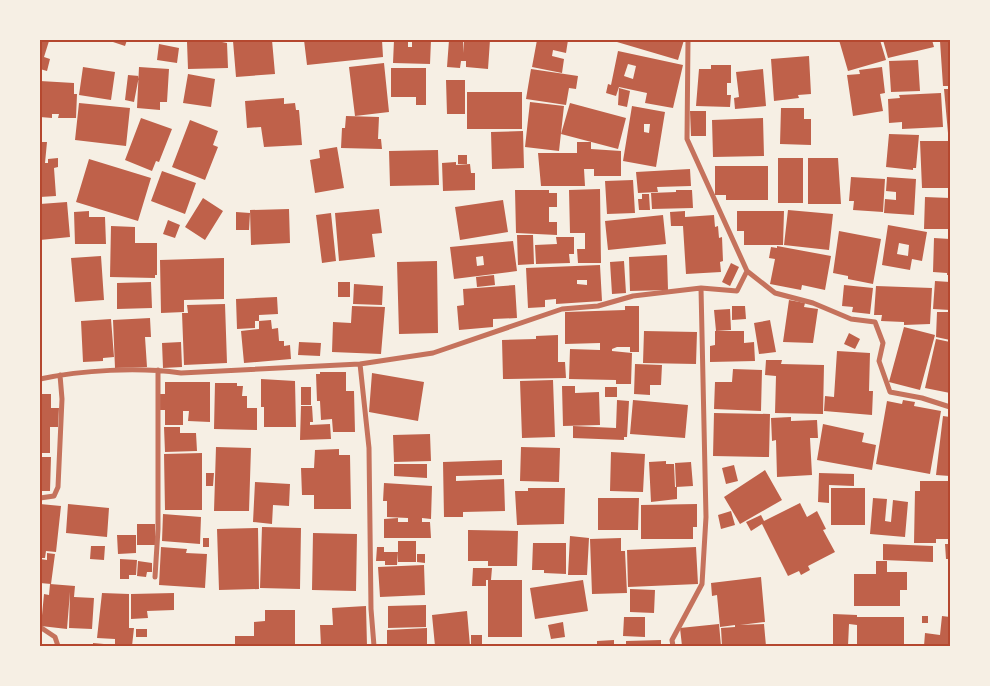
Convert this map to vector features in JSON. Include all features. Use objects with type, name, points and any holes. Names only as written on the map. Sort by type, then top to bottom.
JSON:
[{"type":"street","points":[[688,40],[687,139],[747,270],[775,292],[813,303],[851,319],[875,322],[883,344],[879,361],[890,392],[922,398],[950,407]]},
{"type":"street","points":[[40,379],[60,375],[158,370],[181,373],[360,364],[433,353],[562,309],[598,306],[633,296],[701,288],[736,291],[747,270]]},
{"type":"street","points":[[672,646],[672,640],[702,584],[706,517],[701,288]]},
{"type":"street","points":[[360,364],[369,448],[371,609],[374,646]]},
{"type":"street","points":[[155,577],[158,529],[158,370]]},
{"type":"street","points":[[40,498],[54,496],[58,487],[62,398],[60,375]]},
{"type":"street","points":[[40,627],[54,637],[58,646]]},
{"type":"building","points":[[40,40],[49,41],[44,57],[50,59],[47,71],[40,69]]},
{"type":"building","points":[[107,40],[127,40],[125,46]]},
{"type":"building","points":[[272,40],[275,74],[236,77],[233,41]]},
{"type":"building","points":[[304,40],[382,40],[383,57],[307,65]]},
{"type":"building","points":[[394,40],[408,40],[408,47],[412,47],[412,40],[431,40],[430,64],[393,63]]},
{"type":"building","points":[[449,40],[463,40],[463,53],[464,40],[490,40],[488,69],[466,67],[466,61],[461,61],[460,68],[447,67]]},
{"type":"building","points":[[537,40],[568,40],[566,53],[553,50],[552,56],[564,59],[562,73],[532,67]]},
{"type":"building","points":[[617,40],[684,40],[678,60],[617,42]]},
{"type":"building","points":[[839,40],[880,40],[886,60],[848,71]]},
{"type":"building","points":[[883,40],[932,40],[934,47],[888,58]]},
{"type":"building","points":[[950,40],[950,86],[943,86],[940,41]]},
{"type":"building","points":[[217,41],[227,43],[228,68],[188,69],[187,42]]},
{"type":"building","points":[[159,44],[179,48],[177,63],[157,60]]},
{"type":"building","points":[[618,51],[683,65],[673,108],[645,103],[647,93],[619,87],[616,96],[606,93],[608,84],[611,85]],"holes":[[[628,64],[636,66],[633,79],[624,76]]]},
{"type":"building","points":[[809,56],[811,94],[798,95],[799,98],[774,101],[771,59]]},
{"type":"building","points":[[918,60],[920,91],[891,92],[889,61]]},
{"type":"building","points":[[384,63],[389,112],[355,116],[349,67]]},
{"type":"building","points":[[711,65],[731,65],[731,83],[727,83],[727,95],[731,95],[730,107],[696,106],[699,69],[711,69]]},
{"type":"building","points":[[83,67],[115,72],[111,100],[79,95]]},
{"type":"building","points":[[139,67],[169,69],[167,102],[160,102],[160,110],[137,108]]},
{"type":"building","points":[[882,67],[885,93],[880,94],[883,111],[853,116],[847,75],[860,74],[859,70]]},
{"type":"building","points":[[391,68],[426,68],[426,105],[416,105],[416,97],[391,97]]},
{"type":"building","points":[[531,69],[578,76],[576,89],[569,88],[566,105],[526,99]]},
{"type":"building","points":[[763,69],[766,106],[735,109],[734,98],[739,97],[736,72]]},
{"type":"building","points":[[188,74],[215,79],[211,107],[183,103]]},
{"type":"building","points":[[128,75],[139,76],[134,102],[125,100]]},
{"type":"building","points":[[446,80],[465,80],[465,114],[447,114]]},
{"type":"building","points":[[40,81],[74,83],[74,94],[77,94],[76,118],[58,118],[59,114],[52,114],[52,118],[40,117]]},
{"type":"building","points":[[619,88],[630,91],[627,107],[618,105]]},
{"type":"building","points":[[944,89],[950,89],[950,133],[948,133]]},
{"type":"building","points":[[467,92],[522,92],[522,129],[467,129]]},
{"type":"building","points":[[941,93],[943,127],[902,129],[902,122],[889,123],[888,99],[900,98],[899,95]]},
{"type":"building","points":[[284,98],[284,104],[295,103],[296,110],[299,110],[302,145],[264,147],[261,127],[247,128],[245,101]]},
{"type":"building","points":[[530,102],[564,106],[559,151],[525,147]]},
{"type":"building","points":[[79,103],[130,108],[126,146],[75,140]]},
{"type":"building","points":[[570,103],[626,118],[618,149],[561,134]]},
{"type":"building","points":[[632,106],[665,112],[656,167],[623,161]],"holes":[[[644,124],[650,124],[649,133],[644,132]]]},
{"type":"building","points":[[781,108],[804,108],[804,119],[811,119],[811,145],[780,144]]},
{"type":"building","points":[[690,111],[706,111],[706,136],[691,136]]},
{"type":"building","points":[[346,116],[379,117],[378,139],[381,139],[382,149],[341,148],[342,128],[345,128]]},
{"type":"building","points":[[141,118],[172,129],[159,162],[156,161],[152,171],[125,160]]},
{"type":"building","points":[[763,118],[764,156],[713,157],[712,120]]},
{"type":"building","points":[[190,120],[218,131],[213,145],[218,147],[205,180],[172,167]]},
{"type":"building","points":[[523,131],[524,168],[492,169],[491,132]]},
{"type":"building","points":[[889,134],[919,135],[916,168],[913,168],[913,170],[886,167]]},
{"type":"building","points":[[920,141],[950,141],[950,188],[922,188]]},
{"type":"building","points":[[40,142],[47,142],[45,163],[48,163],[48,159],[58,158],[58,167],[54,168],[56,196],[40,197]]},
{"type":"building","points":[[577,142],[591,142],[591,149],[621,151],[621,176],[594,176],[594,169],[584,169],[585,186],[541,186],[538,153],[577,153]]},
{"type":"building","points":[[337,147],[344,188],[315,193],[310,160],[320,158],[319,150]]},
{"type":"building","points":[[438,150],[439,185],[390,186],[389,151]]},
{"type":"building","points":[[458,155],[467,155],[467,164],[458,164]]},
{"type":"building","points":[[778,158],[803,158],[803,203],[778,203]]},
{"type":"building","points":[[808,158],[838,158],[841,204],[808,204]]},
{"type":"building","points":[[89,159],[151,178],[138,221],[76,202]]},
{"type":"building","points":[[456,162],[456,165],[470,164],[471,173],[475,173],[475,190],[443,191],[442,163]]},
{"type":"building","points":[[715,166],[768,166],[768,200],[726,200],[726,195],[715,195]]},
{"type":"building","points":[[690,169],[691,186],[657,187],[658,192],[638,193],[636,172]]},
{"type":"building","points":[[162,171],[196,183],[185,214],[151,201]]},
{"type":"building","points":[[851,177],[885,179],[883,212],[853,210],[854,201],[849,201]]},
{"type":"building","points":[[887,177],[916,179],[914,215],[884,213],[885,199],[896,200],[896,192],[886,191]]},
{"type":"building","points":[[633,180],[635,213],[607,214],[605,181]]},
{"type":"building","points":[[600,189],[601,263],[578,263],[577,249],[585,249],[585,233],[570,233],[569,190]]},
{"type":"building","points":[[515,190],[549,190],[549,193],[557,193],[557,207],[549,207],[549,222],[557,222],[557,235],[516,233]]},
{"type":"building","points":[[676,190],[692,190],[693,208],[652,209],[651,193],[676,192]]},
{"type":"building","points":[[642,194],[649,194],[650,210],[639,210],[638,199],[642,199]]},
{"type":"building","points":[[925,197],[950,198],[950,229],[924,229]]},
{"type":"building","points":[[203,198],[223,211],[205,240],[185,227]]},
{"type":"building","points":[[503,200],[508,232],[460,240],[455,207]]},
{"type":"building","points":[[67,202],[70,237],[40,240],[40,204]]},
{"type":"building","points":[[289,209],[290,243],[251,245],[250,210]]},
{"type":"building","points":[[379,209],[382,233],[372,234],[375,257],[339,261],[335,213]]},
{"type":"building","points":[[788,210],[833,214],[829,250],[784,245]]},
{"type":"building","points":[[89,211],[89,217],[105,217],[106,244],[75,244],[74,212]]},
{"type":"building","points":[[685,211],[685,217],[714,215],[715,227],[718,226],[719,238],[722,237],[723,261],[720,262],[721,272],[686,274],[683,226],[671,226],[670,212]]},
{"type":"building","points":[[737,211],[784,211],[783,245],[744,245],[744,231],[737,231]]},
{"type":"building","points":[[236,212],[250,213],[249,230],[236,230]]},
{"type":"building","points":[[331,213],[336,261],[322,263],[316,215]]},
{"type":"building","points":[[663,215],[666,244],[608,250],[605,221]]},
{"type":"building","points":[[168,220],[180,225],[175,238],[163,234]]},
{"type":"building","points":[[888,225],[927,232],[922,261],[912,259],[910,270],[882,265]],"holes":[[[899,243],[909,245],[908,256],[897,254]]]},
{"type":"building","points":[[111,226],[135,227],[135,243],[157,243],[157,275],[155,275],[155,278],[110,277]]},
{"type":"building","points":[[839,231],[881,239],[873,284],[848,279],[848,276],[833,273]]},
{"type":"building","points":[[517,235],[533,235],[534,264],[518,265]]},
{"type":"building","points":[[556,237],[574,237],[574,254],[569,254],[570,263],[536,264],[535,245],[557,244]]},
{"type":"building","points":[[934,238],[950,239],[950,275],[933,272]]},
{"type":"building","points":[[513,241],[517,271],[454,279],[450,247]],"holes":[[[483,256],[484,265],[477,266],[476,257]]]},
{"type":"building","points":[[777,246],[831,256],[825,290],[802,285],[801,290],[770,284],[775,259],[769,258],[771,247],[777,248]]},
{"type":"building","points":[[667,255],[668,290],[630,291],[629,257]]},
{"type":"building","points":[[101,256],[104,300],[75,302],[71,258]]},
{"type":"building","points":[[224,258],[224,299],[184,300],[184,312],[161,313],[160,260]]},
{"type":"building","points":[[437,261],[438,333],[399,334],[397,262]]},
{"type":"building","points":[[624,261],[626,293],[612,294],[610,262]]},
{"type":"building","points":[[731,263],[739,267],[730,286],[722,282]]},
{"type":"building","points":[[600,265],[602,301],[556,304],[556,299],[545,300],[545,307],[528,308],[526,268]],"holes":[[[577,280],[587,280],[587,285],[577,284]]]},
{"type":"building","points":[[494,275],[495,285],[477,287],[476,277]]},
{"type":"building","points":[[935,281],[950,282],[950,310],[933,309]]},
{"type":"building","points":[[151,282],[152,308],[117,309],[117,283]]},
{"type":"building","points":[[338,282],[350,282],[350,297],[338,297]]},
{"type":"building","points":[[354,284],[383,286],[382,305],[353,304]]},
{"type":"building","points":[[515,285],[517,318],[493,319],[493,327],[459,330],[457,306],[464,305],[463,289]]},
{"type":"building","points":[[844,285],[873,288],[870,314],[852,312],[853,307],[842,306]]},
{"type":"building","points":[[876,286],[932,288],[930,324],[904,325],[904,322],[881,321],[882,315],[874,315]]},
{"type":"building","points":[[277,297],[278,314],[259,315],[259,321],[255,321],[255,328],[237,329],[236,299]]},
{"type":"building","points":[[789,300],[805,303],[804,307],[818,309],[813,343],[783,342]]},
{"type":"building","points":[[225,304],[227,363],[184,365],[182,313],[188,313],[187,305]]},
{"type":"building","points":[[352,306],[385,307],[381,354],[332,352],[333,322],[351,323]]},
{"type":"building","points":[[625,306],[639,306],[639,352],[630,352],[630,347],[617,347],[612,349],[612,351],[632,353],[631,384],[616,384],[616,380],[569,379],[570,349],[600,350],[600,343],[565,344],[565,312],[625,310]]},
{"type":"building","points":[[732,306],[745,306],[746,319],[732,320]]},
{"type":"building","points":[[730,309],[731,330],[716,331],[714,310]]},
{"type":"building","points":[[937,312],[950,312],[950,340],[936,337]]},
{"type":"building","points":[[150,318],[151,337],[145,337],[147,367],[115,368],[113,320]]},
{"type":"building","points":[[111,319],[114,357],[103,358],[103,361],[83,362],[81,321]]},
{"type":"building","points":[[271,320],[272,329],[278,328],[279,341],[284,341],[284,346],[290,345],[291,359],[244,363],[241,331],[259,329],[259,321]]},
{"type":"building","points":[[770,320],[776,352],[759,354],[754,323]]},
{"type":"building","points":[[904,327],[935,335],[920,390],[889,382]]},
{"type":"building","points":[[644,331],[697,332],[696,364],[643,363]]},
{"type":"building","points":[[715,331],[744,331],[744,343],[754,342],[755,361],[710,362],[710,346],[715,345]]},
{"type":"building","points":[[849,333],[860,339],[855,349],[844,344]]},
{"type":"building","points":[[558,335],[558,362],[565,362],[566,378],[503,379],[502,340],[536,339],[536,336]]},
{"type":"building","points":[[936,339],[950,342],[950,393],[925,388]]},
{"type":"building","points":[[181,342],[182,367],[163,368],[162,343]]},
{"type":"building","points":[[299,342],[321,343],[320,356],[298,355]]},
{"type":"building","points":[[837,351],[870,353],[869,391],[873,391],[872,415],[824,411],[825,396],[834,397]]},
{"type":"building","points":[[766,360],[782,360],[781,364],[824,365],[823,414],[775,413],[776,376],[765,375]]},
{"type":"building","points":[[635,364],[662,365],[661,385],[650,385],[650,395],[634,394]]},
{"type":"building","points":[[733,369],[762,370],[761,411],[714,409],[715,382],[732,382]]},
{"type":"building","points":[[320,372],[346,372],[346,391],[354,391],[355,432],[333,432],[332,419],[321,420],[320,401],[317,401],[316,374],[320,374]]},
{"type":"building","points":[[372,373],[424,382],[418,421],[369,412]]},
{"type":"building","points":[[261,379],[295,381],[296,427],[264,427],[264,407],[261,407]]},
{"type":"building","points":[[553,380],[555,437],[522,438],[520,381]]},
{"type":"building","points":[[165,382],[210,382],[210,422],[188,421],[189,411],[183,411],[183,425],[165,425],[165,410],[158,410],[158,394],[165,394]]},
{"type":"building","points":[[215,383],[237,383],[237,386],[243,386],[242,396],[247,396],[247,408],[257,408],[257,430],[214,429]]},
{"type":"building","points":[[562,386],[575,386],[575,393],[599,392],[600,425],[563,426]]},
{"type":"building","points":[[301,387],[311,387],[311,405],[301,405]]},
{"type":"building","points":[[605,387],[617,387],[617,397],[605,397]]},
{"type":"building","points":[[40,394],[51,394],[51,408],[59,408],[58,427],[50,427],[50,453],[40,453]]},
{"type":"building","points":[[617,400],[629,401],[627,437],[624,437],[624,440],[573,438],[573,426],[616,428]]},
{"type":"building","points":[[633,400],[688,405],[685,438],[630,434]]},
{"type":"building","points":[[903,400],[915,402],[914,406],[941,411],[930,474],[876,464],[887,401],[902,404]]},
{"type":"building","points":[[301,406],[312,406],[313,422],[310,422],[310,425],[330,424],[331,439],[300,440]]},
{"type":"building","points":[[714,413],[770,414],[769,457],[713,456]]},
{"type":"building","points":[[943,416],[950,417],[950,476],[936,475]]},
{"type":"building","points":[[791,417],[791,421],[817,420],[818,438],[810,438],[812,475],[777,477],[776,440],[772,441],[771,418]]},
{"type":"building","points":[[823,424],[864,433],[862,442],[876,445],[872,470],[817,460]]},
{"type":"building","points":[[164,427],[180,427],[180,433],[196,433],[197,451],[165,452]]},
{"type":"building","points":[[430,434],[431,461],[394,462],[393,435]]},
{"type":"building","points":[[216,447],[251,448],[249,511],[214,511]]},
{"type":"building","points":[[521,447],[560,448],[559,482],[520,481]]},
{"type":"building","points":[[339,449],[339,455],[350,455],[351,509],[314,509],[314,495],[302,495],[301,468],[314,468],[315,450]]},
{"type":"building","points":[[611,452],[645,454],[643,492],[610,491]]},
{"type":"building","points":[[202,453],[202,510],[165,510],[164,454]]},
{"type":"building","points":[[40,457],[51,457],[50,491],[40,491]]},
{"type":"building","points":[[502,460],[502,475],[456,476],[456,481],[504,479],[505,511],[463,512],[463,517],[444,517],[443,462]]},
{"type":"building","points":[[666,461],[666,464],[674,464],[677,499],[651,502],[649,462]]},
{"type":"building","points":[[691,462],[693,486],[676,487],[675,463]]},
{"type":"building","points":[[394,464],[427,464],[427,478],[394,476]]},
{"type":"building","points":[[734,465],[738,481],[726,484],[722,468]]},
{"type":"building","points":[[765,470],[782,500],[740,524],[724,497]]},
{"type":"building","points":[[206,473],[214,473],[213,486],[206,486]]},
{"type":"building","points":[[819,473],[854,474],[854,486],[829,485],[829,503],[818,502]]},
{"type":"building","points":[[920,481],[950,481],[950,539],[936,539],[936,543],[914,543],[915,491],[920,491]]},
{"type":"building","points":[[255,482],[290,484],[289,506],[273,505],[272,524],[253,522]]},
{"type":"building","points":[[384,483],[432,486],[431,519],[422,518],[422,522],[430,522],[431,538],[384,538],[384,519],[398,518],[398,522],[408,522],[408,518],[387,517],[387,501],[383,501]]},
{"type":"building","points":[[528,488],[565,488],[564,524],[517,525],[515,491],[528,491]]},
{"type":"building","points":[[831,488],[865,488],[865,525],[831,525]]},
{"type":"building","points":[[598,498],[639,498],[638,530],[598,530]]},
{"type":"building","points":[[873,498],[887,499],[885,521],[891,522],[893,500],[908,502],[905,537],[870,534]]},
{"type":"building","points":[[800,503],[807,517],[817,511],[826,529],[823,530],[835,552],[808,566],[810,570],[801,575],[799,571],[788,576],[762,524],[751,531],[746,522],[761,515],[764,521]]},
{"type":"building","points":[[40,504],[61,506],[56,552],[46,551],[45,558],[40,558]]},
{"type":"building","points":[[68,504],[109,508],[107,537],[66,533]]},
{"type":"building","points":[[697,504],[697,527],[693,527],[693,539],[641,539],[641,505]]},
{"type":"building","points":[[731,511],[735,525],[721,529],[718,515]]},
{"type":"building","points":[[163,514],[201,517],[200,544],[162,541]]},
{"type":"building","points":[[137,524],[155,524],[155,545],[137,545]]},
{"type":"building","points":[[262,527],[301,528],[300,589],[260,588]]},
{"type":"building","points":[[258,528],[259,589],[219,590],[217,529]]},
{"type":"building","points":[[468,530],[518,531],[517,566],[488,566],[488,561],[468,561]]},
{"type":"building","points":[[313,533],[357,534],[356,591],[312,590]]},
{"type":"building","points":[[117,535],[136,535],[136,553],[118,554]]},
{"type":"building","points":[[570,536],[589,538],[587,575],[568,575]]},
{"type":"building","points":[[203,538],[209,538],[209,547],[203,547]]},
{"type":"building","points":[[621,538],[621,551],[625,551],[627,593],[592,594],[590,539]]},
{"type":"building","points":[[398,541],[416,541],[416,562],[398,562]]},
{"type":"building","points":[[533,543],[566,543],[566,574],[544,573],[544,570],[532,570]]},
{"type":"building","points":[[883,544],[933,546],[933,562],[883,560]]},
{"type":"building","points":[[945,544],[950,544],[950,559],[946,559]]},
{"type":"building","points":[[91,546],[105,546],[104,560],[90,559]]},
{"type":"building","points":[[161,547],[187,549],[186,553],[207,554],[205,588],[159,585]]},
{"type":"building","points":[[377,547],[384,547],[384,552],[398,552],[397,565],[385,565],[385,561],[376,561]]},
{"type":"building","points":[[696,547],[698,584],[628,587],[627,550]]},
{"type":"building","points":[[47,553],[55,554],[51,584],[40,583],[40,559],[47,560]]},
{"type":"building","points":[[417,554],[425,554],[425,563],[417,562]]},
{"type":"building","points":[[120,559],[137,560],[136,575],[129,575],[129,579],[120,579]]},
{"type":"building","points":[[138,561],[152,563],[152,572],[147,572],[146,577],[137,576]]},
{"type":"building","points":[[876,561],[887,561],[887,572],[907,572],[907,590],[900,590],[900,606],[854,606],[854,574],[876,574]]},
{"type":"building","points":[[424,565],[425,595],[380,597],[378,567]]},
{"type":"building","points":[[473,568],[492,568],[491,580],[522,580],[522,637],[488,637],[488,580],[486,580],[486,586],[472,586]]},
{"type":"building","points":[[761,577],[765,622],[740,625],[764,624],[766,646],[722,646],[721,628],[735,627],[735,625],[720,627],[717,595],[712,596],[711,583]]},
{"type":"building","points":[[583,580],[588,611],[535,619],[530,588]]},
{"type":"building","points":[[50,584],[75,586],[74,597],[94,598],[92,629],[69,628],[70,592],[67,629],[41,626],[44,594],[49,595]]},
{"type":"building","points":[[630,589],[655,590],[654,613],[630,612]]},
{"type":"building","points":[[102,593],[129,594],[129,628],[134,628],[132,646],[93,646],[93,643],[115,645],[115,639],[97,638]]},
{"type":"building","points":[[174,593],[174,610],[147,611],[148,618],[131,619],[131,594]]},
{"type":"building","points":[[426,605],[426,627],[388,628],[388,606]]},
{"type":"building","points":[[366,606],[367,646],[321,646],[320,625],[333,625],[332,608]]},
{"type":"building","points":[[265,610],[295,610],[295,646],[235,646],[235,636],[254,636],[254,622],[265,621]]},
{"type":"building","points":[[467,611],[470,646],[435,646],[432,615]]},
{"type":"building","points":[[833,614],[857,615],[857,617],[904,617],[904,646],[857,646],[857,625],[849,624],[848,646],[833,646]]},
{"type":"building","points":[[922,616],[928,616],[928,623],[922,623]]},
{"type":"building","points":[[942,616],[950,617],[950,646],[924,646],[925,633],[940,635]]},
{"type":"building","points":[[624,617],[645,617],[645,637],[623,636]]},
{"type":"building","points":[[563,622],[565,637],[551,639],[548,625]]},
{"type":"building","points":[[719,624],[721,646],[682,646],[680,628]]},
{"type":"building","points":[[427,628],[427,646],[387,646],[387,630]]},
{"type":"building","points":[[136,629],[147,629],[147,637],[136,637]]},
{"type":"building","points":[[471,635],[482,635],[482,646],[471,646]]},
{"type":"building","points":[[614,640],[614,646],[597,646],[597,641]]},
{"type":"building","points":[[661,640],[661,646],[626,646],[626,641]]}]
